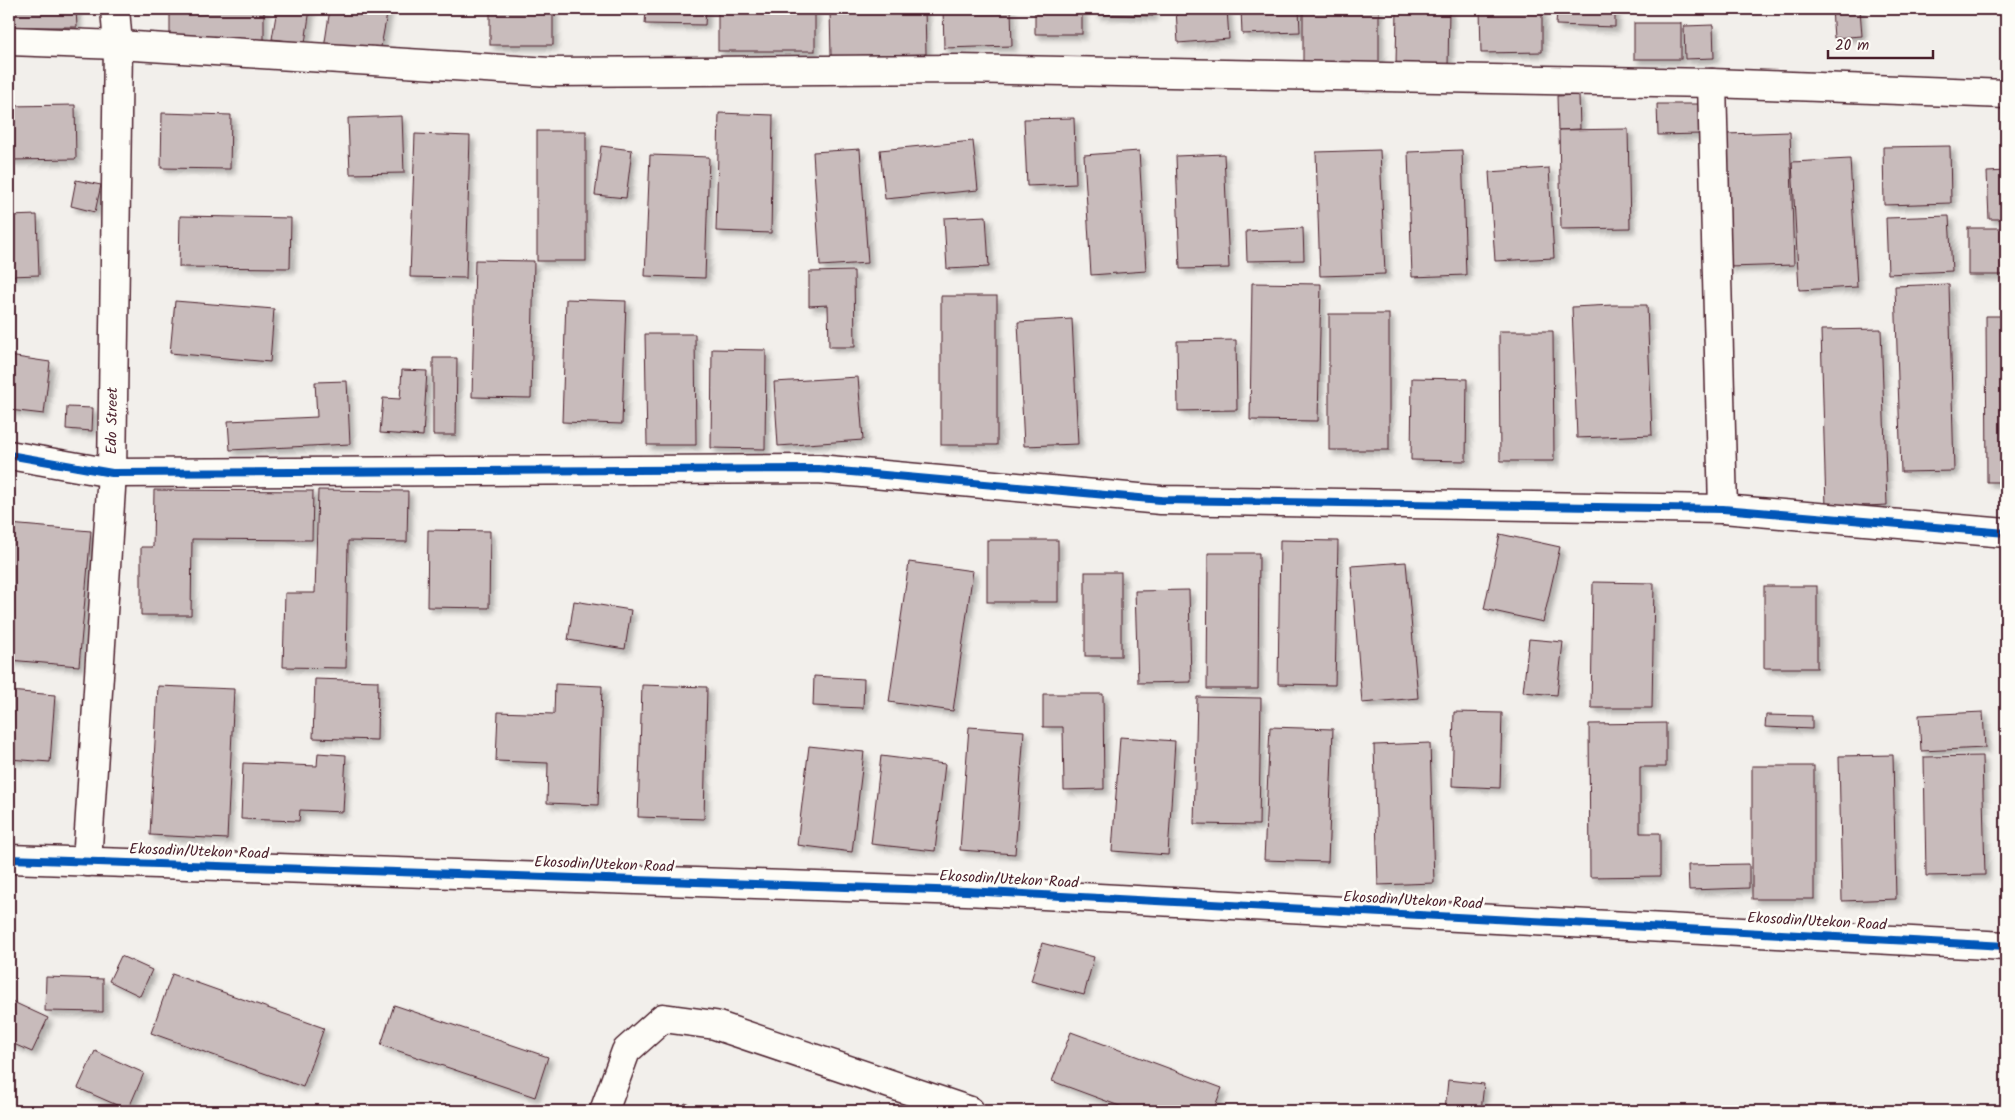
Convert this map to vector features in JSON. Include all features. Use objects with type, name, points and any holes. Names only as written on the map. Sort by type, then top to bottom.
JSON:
[{"type":"street","name":"Edo Street","points":[[87,862],[112,474],[118,45],[115,9]]},
{"type":"street","points":[[9,41],[118,45],[550,72],[958,69],[1712,83],[2006,94]]},
{"type":"street","points":[[1712,83],[1722,509]]},
{"type":"street","points":[[9,455],[112,474],[818,469],[1161,500],[1722,509],[2006,533]]},
{"type":"street","name":"Ekosodin/Utekon Road","points":[[9,859],[966,891],[2006,946]]},
{"type":"street","points":[[604,1111],[626,1051],[663,1018],[716,1025],[970,1111]]},
{"type":"building","points":[[9,9],[76,9],[77,27],[9,27]]},
{"type":"building","points":[[170,9],[264,9],[264,43],[170,43]]},
{"type":"building","points":[[277,9],[310,9],[305,43],[272,39]]},
{"type":"building","points":[[330,9],[388,9],[379,57],[324,48]]},
{"type":"building","points":[[490,9],[553,9],[553,45],[490,45]]},
{"type":"building","points":[[646,9],[706,9],[705,25],[645,24]]},
{"type":"building","points":[[830,9],[925,9],[926,54],[831,56]]},
{"type":"building","points":[[943,9],[1011,9],[1012,46],[944,48]]},
{"type":"building","points":[[1035,9],[1082,9],[1082,34],[1035,34]]},
{"type":"building","points":[[1095,9],[1153,9],[1153,16],[1095,14]]},
{"type":"building","points":[[1176,9],[1227,9],[1229,39],[1178,43]]},
{"type":"building","points":[[1241,9],[1299,9],[1300,32],[1242,34]]},
{"type":"building","points":[[1303,9],[1379,9],[1379,66],[1303,66]]},
{"type":"building","points":[[1397,9],[1449,9],[1448,66],[1396,65]]},
{"type":"building","points":[[1480,9],[1542,9],[1542,52],[1481,53]]},
{"type":"building","points":[[1557,9],[1615,9],[1615,27],[1556,25]]},
{"type":"building","points":[[1832,9],[1860,9],[1862,36],[1834,38]]},
{"type":"building","points":[[718,10],[815,10],[815,51],[718,51]]},
{"type":"building","points":[[1634,23],[1681,23],[1681,59],[1634,59]]},
{"type":"building","points":[[1713,25],[1714,58],[1685,59],[1684,26]]},
{"type":"building","points":[[1579,95],[1580,129],[1558,130],[1557,96]]},
{"type":"building","points":[[1657,104],[1700,104],[1700,134],[1658,135]]},
{"type":"building","points":[[75,105],[76,159],[9,160],[9,106]]},
{"type":"building","points":[[2004,105],[2006,105],[2006,154],[2005,154]]},
{"type":"building","points":[[162,113],[231,115],[230,169],[161,168]]},
{"type":"building","points":[[719,113],[773,115],[771,233],[716,231]]},
{"type":"building","points":[[402,116],[404,173],[350,174],[348,118]]},
{"type":"building","points":[[1074,118],[1076,184],[1027,186],[1024,119]]},
{"type":"building","points":[[1628,129],[1630,228],[1561,229],[1559,130]]},
{"type":"building","points":[[537,131],[586,131],[586,261],[537,261]]},
{"type":"building","points":[[1790,132],[1794,265],[1729,267],[1725,134]]},
{"type":"building","points":[[415,134],[470,136],[466,278],[410,277]]},
{"type":"building","points":[[973,141],[978,190],[885,199],[880,150]]},
{"type":"building","points":[[601,146],[632,150],[626,198],[595,195]]},
{"type":"building","points":[[1950,146],[1951,203],[1884,205],[1883,147]]},
{"type":"building","points":[[860,149],[868,263],[820,266],[813,152]]},
{"type":"building","points":[[1380,150],[1385,274],[1320,276],[1316,152]]},
{"type":"building","points":[[1462,150],[1466,275],[1412,277],[1408,152]]},
{"type":"building","points":[[1139,151],[1146,271],[1091,275],[1084,155]]},
{"type":"building","points":[[1224,154],[1229,268],[1180,269],[1176,156]]},
{"type":"building","points":[[650,155],[709,157],[705,278],[645,276]]},
{"type":"building","points":[[1850,159],[1857,287],[1799,290],[1792,162]]},
{"type":"building","points":[[1549,168],[1554,258],[1495,261],[1489,172]]},
{"type":"building","points":[[2006,171],[2006,219],[1989,219],[1987,172]]},
{"type":"building","points":[[76,180],[101,185],[95,212],[71,206]]},
{"type":"building","points":[[37,215],[39,275],[9,276],[9,216]]},
{"type":"building","points":[[180,216],[291,218],[290,268],[179,267]]},
{"type":"building","points":[[986,216],[989,267],[947,269],[944,218]]},
{"type":"building","points":[[1949,216],[1952,271],[1888,274],[1886,218]]},
{"type":"building","points":[[1303,228],[1304,260],[1247,261],[1246,231]]},
{"type":"building","points":[[1968,228],[2006,228],[2006,275],[1968,275]]},
{"type":"building","points":[[475,260],[534,261],[531,398],[472,397]]},
{"type":"building","points":[[854,271],[855,347],[829,347],[828,305],[809,306],[809,272]]},
{"type":"building","points":[[1252,283],[1321,284],[1318,421],[1250,420]]},
{"type":"building","points":[[1949,284],[1954,471],[1901,472],[1895,286]]},
{"type":"building","points":[[941,296],[997,296],[997,445],[941,445]]},
{"type":"building","points":[[566,299],[626,301],[622,424],[562,422]]},
{"type":"building","points":[[175,301],[274,309],[270,362],[170,353]]},
{"type":"building","points":[[1647,305],[1652,435],[1577,438],[1572,307]]},
{"type":"building","points":[[1329,314],[1389,314],[1389,450],[1329,450]]},
{"type":"building","points":[[1986,316],[2006,316],[2006,482],[1987,482]]},
{"type":"building","points":[[1072,319],[1078,444],[1024,446],[1018,322]]},
{"type":"building","points":[[1881,329],[1887,505],[1826,508],[1821,330]]},
{"type":"building","points":[[1499,331],[1553,331],[1554,461],[1500,461]]},
{"type":"building","points":[[645,334],[695,334],[696,445],[647,445]]},
{"type":"building","points":[[1236,340],[1237,410],[1178,411],[1177,341]]},
{"type":"building","points":[[712,349],[766,350],[765,449],[711,448]]},
{"type":"building","points":[[9,356],[50,362],[44,414],[9,410]]},
{"type":"building","points":[[433,358],[457,358],[456,435],[433,435]]},
{"type":"building","points":[[402,370],[427,371],[423,436],[380,433],[383,398],[400,399]]},
{"type":"building","points":[[858,377],[863,440],[778,446],[774,382]]},
{"type":"building","points":[[1412,378],[1467,379],[1466,461],[1411,460]]},
{"type":"building","points":[[347,381],[350,444],[230,450],[228,421],[317,417],[315,382]]},
{"type":"building","points":[[67,407],[93,408],[92,431],[66,429]]},
{"type":"building","points":[[154,490],[313,491],[312,540],[192,539],[191,615],[141,615],[141,547],[153,547]]},
{"type":"building","points":[[318,490],[408,491],[407,542],[348,541],[346,668],[283,667],[285,593],[315,593]]},
{"type":"building","points":[[9,524],[91,531],[79,666],[9,660]]},
{"type":"building","points":[[428,530],[490,531],[489,608],[427,607]]},
{"type":"building","points":[[1500,534],[1560,547],[1543,622],[1484,609]]},
{"type":"building","points":[[987,540],[1058,540],[1058,602],[987,602]]},
{"type":"building","points":[[1280,540],[1338,541],[1335,685],[1278,684]]},
{"type":"building","points":[[1208,553],[1259,553],[1258,689],[1207,689]]},
{"type":"building","points":[[909,562],[973,571],[953,711],[889,702]]},
{"type":"building","points":[[1406,562],[1418,698],[1362,703],[1351,566]]},
{"type":"building","points":[[1085,572],[1121,572],[1121,656],[1085,656]]},
{"type":"building","points":[[1593,582],[1654,583],[1652,708],[1591,708]]},
{"type":"building","points":[[1764,586],[1817,586],[1817,668],[1764,668]]},
{"type":"building","points":[[1189,590],[1191,682],[1138,683],[1135,591]]},
{"type":"building","points":[[574,601],[631,610],[625,649],[568,640]]},
{"type":"building","points":[[1529,639],[1563,642],[1557,695],[1523,692]]},
{"type":"building","points":[[814,676],[864,679],[863,708],[813,706]]},
{"type":"building","points":[[315,679],[378,681],[377,740],[313,738]]},
{"type":"building","points":[[555,684],[602,686],[598,805],[547,803],[548,763],[496,761],[498,712],[554,714]]},
{"type":"building","points":[[642,685],[707,687],[704,819],[638,817]]},
{"type":"building","points":[[158,686],[234,689],[227,839],[150,835]]},
{"type":"building","points":[[9,691],[55,695],[50,762],[9,759]]},
{"type":"building","points":[[1043,694],[1103,694],[1104,789],[1064,790],[1063,727],[1043,727]]},
{"type":"building","points":[[1197,697],[1261,698],[1259,825],[1194,824]]},
{"type":"building","points":[[1454,712],[1502,713],[1500,788],[1452,786]]},
{"type":"building","points":[[1983,712],[1985,748],[1921,751],[1919,715]]},
{"type":"building","points":[[1766,715],[1812,716],[1812,729],[1765,727]]},
{"type":"building","points":[[1666,723],[1666,767],[1640,767],[1640,833],[1660,833],[1660,876],[1590,877],[1589,724]]},
{"type":"building","points":[[969,727],[1024,731],[1015,854],[960,850]]},
{"type":"building","points":[[1270,727],[1333,729],[1328,862],[1264,860]]},
{"type":"building","points":[[1120,737],[1175,741],[1168,855],[1112,851]]},
{"type":"building","points":[[1430,743],[1434,883],[1378,885],[1374,745]]},
{"type":"building","points":[[809,746],[864,752],[852,852],[797,845]]},
{"type":"building","points":[[318,753],[346,755],[343,812],[300,810],[299,821],[241,819],[243,763],[317,766]]},
{"type":"building","points":[[1893,755],[1896,899],[1842,901],[1839,756]]},
{"type":"building","points":[[881,756],[945,764],[935,851],[871,844]]},
{"type":"building","points":[[1982,756],[1985,875],[1926,876],[1924,757]]},
{"type":"building","points":[[1752,766],[1814,766],[1814,899],[1752,899]]},
{"type":"building","points":[[1749,864],[1749,888],[1689,890],[1688,865]]},
{"type":"building","points":[[1042,943],[1094,957],[1084,995],[1031,981]]},
{"type":"building","points":[[121,956],[152,970],[140,996],[109,981]]},
{"type":"building","points":[[172,974],[324,1028],[303,1087],[151,1033]]},
{"type":"building","points":[[46,977],[103,979],[103,1012],[45,1011]]},
{"type":"building","points":[[9,1000],[48,1018],[32,1052],[9,1042]]},
{"type":"building","points":[[394,1005],[548,1057],[535,1097],[381,1045]]},
{"type":"building","points":[[1071,1032],[1222,1088],[1213,1111],[1133,1111],[1052,1081]]},
{"type":"building","points":[[95,1051],[144,1073],[128,1110],[78,1088]]},
{"type":"building","points":[[1448,1080],[1484,1084],[1481,1111],[1445,1111]]},
{"type":"building","points":[[685,1103],[707,1111],[682,1111]]},
{"type":"cycle path","points":[[9,455],[112,473],[818,469],[1161,500],[1723,509],[2006,533]]},
{"type":"cycle path","points":[[9,859],[966,891],[2006,946]]}]
